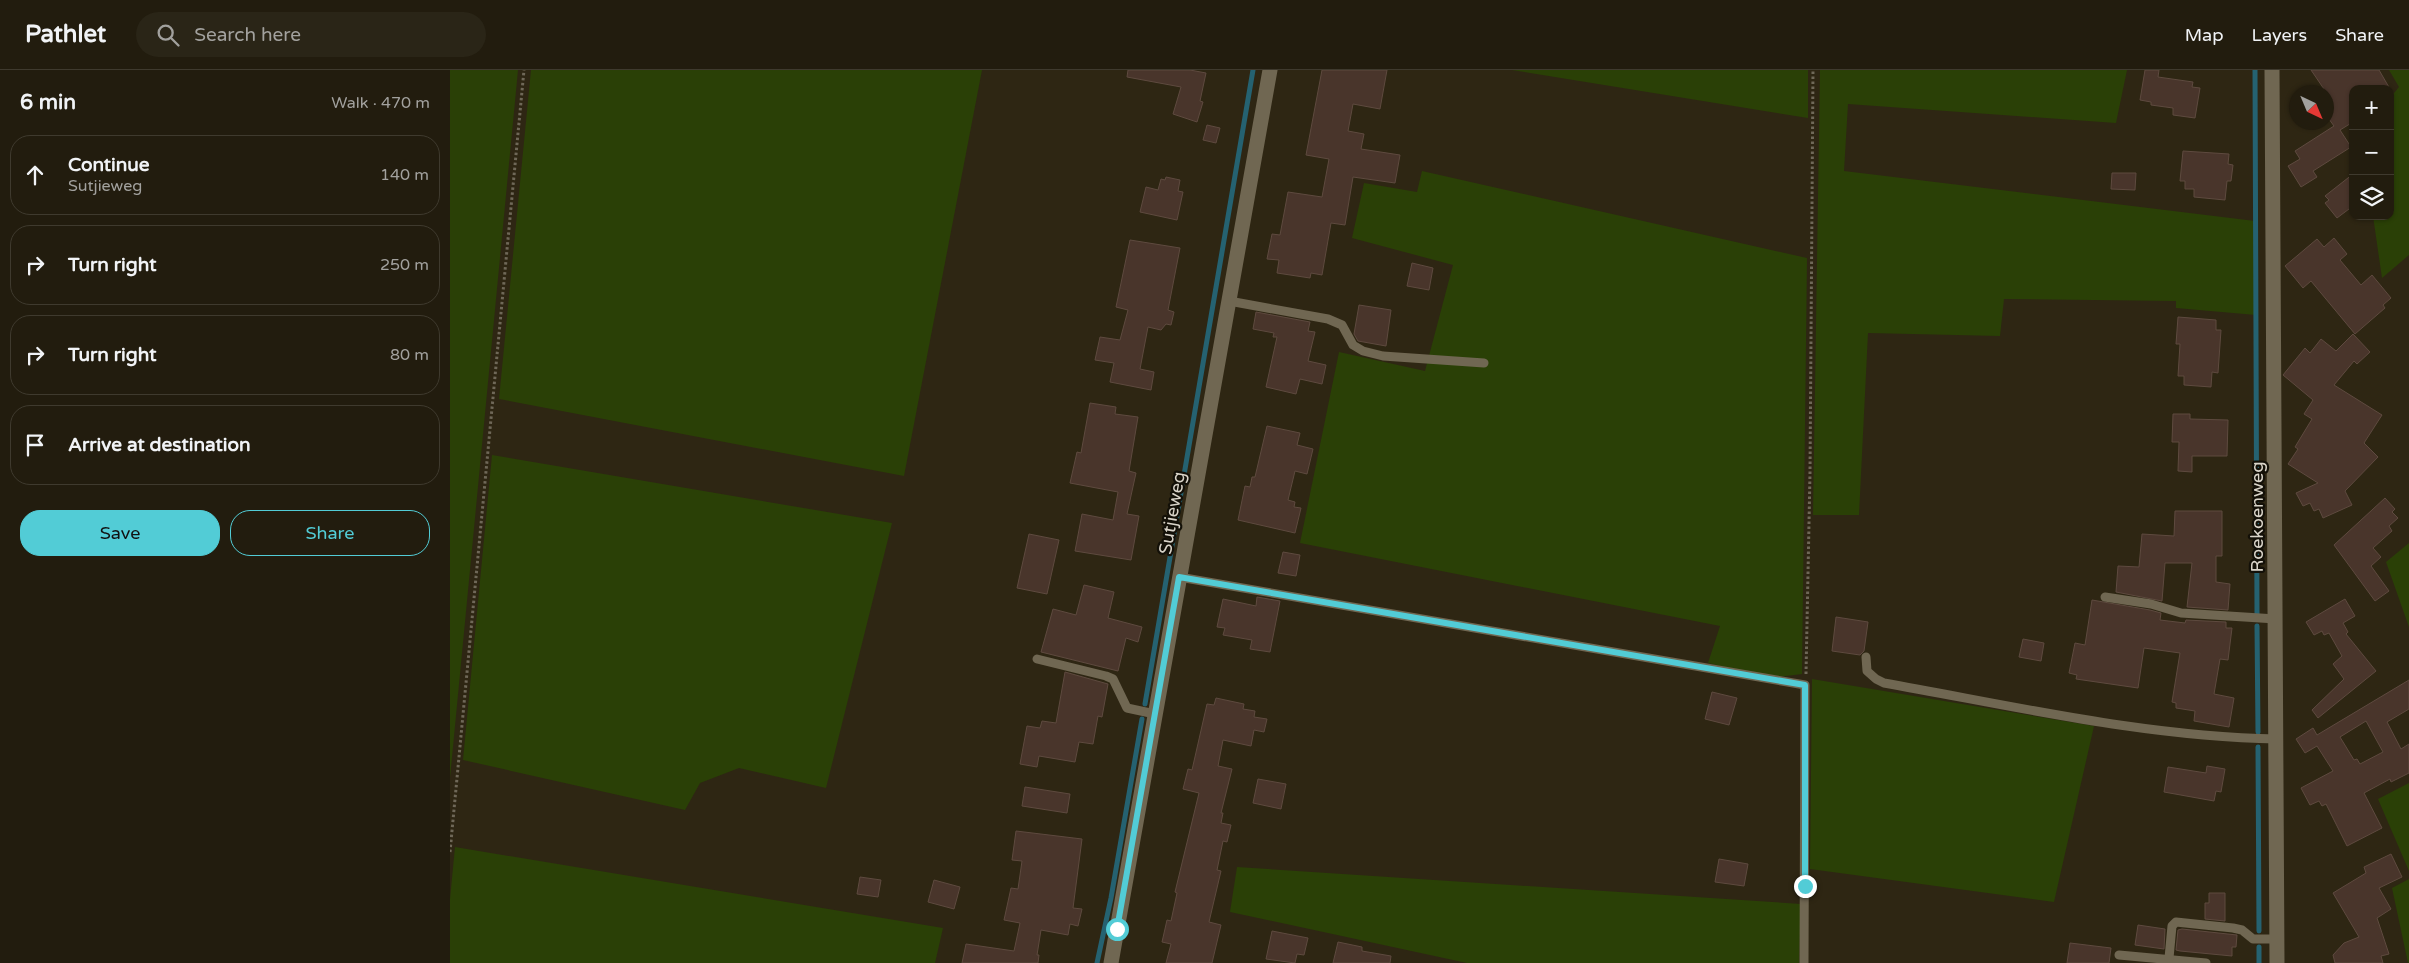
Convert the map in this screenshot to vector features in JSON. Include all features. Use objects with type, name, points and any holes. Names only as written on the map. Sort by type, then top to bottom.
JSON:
[{"type":"street","name":"Sutjieweg","points":[[1112,963],[1270,70]]},
{"type":"street","name":"Roekoenweg","points":[[2272,70],[2277,963]]},
{"type":"lane","points":[[1229,301],[1328,319],[1342,325],[1354,345],[1363,351],[1383,356],[1484,363]]},
{"type":"lane","points":[[1179,577],[1805,685],[1804,963]]},
{"type":"lane","points":[[2105,597],[2151,604],[2181,613],[2276,619]]},
{"type":"lane","points":[[1866,657],[1867,671],[1884,683],[2131,726],[2234,738],[2277,739]]},
{"type":"lane","points":[[1038,659],[1113,679],[1127,708],[1155,714]]},
{"type":"lane","points":[[2169,958],[2172,926],[2176,922],[2233,928],[2242,930],[2253,939],[2277,939]]},
{"type":"lane","points":[[2120,955],[2169,958],[2206,963]]},
{"type":"path","points":[[450,852],[524,70]]},
{"type":"path","points":[[1805,685],[1810,482],[1814,70]]},
{"type":"green space","points":[[450,70],[518,70],[450,778]]},
{"type":"green space","points":[[531,70],[982,70],[904,476],[499,399]]},
{"type":"green space","points":[[1512,70],[1808,70],[1808,118]]},
{"type":"green space","points":[[1820,70],[2127,70],[2116,123],[1848,104],[1844,171],[2255,221],[2256,315],[2176,308],[2176,301],[2004,299],[2000,336],[1868,333],[1859,515],[1813,515]]},
{"type":"green space","points":[[2389,70],[2409,70],[2409,255],[2382,278],[2374,220],[2394,220],[2394,93],[2399,87]]},
{"type":"green space","points":[[1422,171],[1807,258],[1802,674],[1771,678],[1708,663],[1720,626],[1300,543],[1339,352],[1425,371],[1453,265],[1352,238],[1364,183],[1417,192]]},
{"type":"green space","points":[[492,455],[892,523],[826,788],[739,768],[700,783],[685,810],[463,760]]},
{"type":"green space","points":[[2409,543],[2409,627],[2386,562]]},
{"type":"green space","points":[[1812,679],[2094,726],[2054,902],[1810,869]]},
{"type":"green space","points":[[2409,783],[2409,871],[2378,799]]},
{"type":"green space","points":[[455,847],[943,928],[935,963],[450,963],[450,899]]},
{"type":"green space","points":[[1237,867],[1801,904],[1799,963],[1467,963],[1230,912]]},
{"type":"green space","points":[[2409,879],[2409,963],[2408,963],[2392,888]]},
{"type":"building","points":[[1128,70],[1190,70],[1206,73],[1200,101],[1203,102],[1197,122],[1173,114],[1181,87],[1127,77]]},
{"type":"building","points":[[1322,70],[1387,70],[1380,109],[1353,104],[1348,131],[1364,134],[1361,149],[1400,155],[1395,183],[1353,177],[1345,225],[1331,223],[1322,275],[1311,273],[1310,278],[1277,273],[1279,260],[1267,259],[1272,234],[1280,235],[1288,192],[1322,197],[1329,159],[1306,155]]},
{"type":"building","points":[[2145,70],[2159,70],[2158,77],[2193,82],[2192,87],[2200,88],[2195,118],[2173,115],[2173,108],[2151,105],[2151,102],[2140,100]]},
{"type":"building","points":[[2311,70],[2379,70],[2388,85],[2349,85],[2349,124],[2340,130],[2349,144],[2349,148],[2313,171],[2317,177],[2301,187],[2288,166],[2300,159],[2295,151],[2328,130],[2334,130],[2334,85],[2321,85]]},
{"type":"building","points":[[1207,125],[1220,128],[1216,143],[1203,140]]},
{"type":"building","points":[[2183,151],[2229,154],[2228,164],[2233,165],[2231,181],[2227,181],[2225,200],[2194,197],[2194,189],[2185,189],[2185,181],[2180,181]]},
{"type":"building","points":[[2112,173],[2136,173],[2135,190],[2111,189]]},
{"type":"building","points":[[1166,177],[1180,180],[1178,191],[1183,192],[1177,220],[1140,212],[1146,187],[1158,190],[1161,179],[1165,180]]},
{"type":"building","points":[[2349,177],[2349,209],[2337,218],[2325,203],[2329,200],[2325,196]]},
{"type":"building","points":[[2334,238],[2347,254],[2340,260],[2361,285],[2372,275],[2391,298],[2383,305],[2385,308],[2355,334],[2311,281],[2303,288],[2285,266],[2317,239],[2324,247]]},
{"type":"building","points":[[1130,240],[1180,248],[1168,310],[1174,312],[1171,325],[1166,324],[1161,330],[1148,327],[1140,369],[1154,372],[1151,390],[1110,382],[1114,363],[1095,360],[1100,337],[1120,340],[1128,310],[1116,307]]},
{"type":"building","points":[[1412,263],[1433,268],[1429,290],[1407,286]]},
{"type":"building","points":[[1359,305],[1391,310],[1386,346],[1358,341],[1354,334]]},
{"type":"building","points":[[1256,312],[1310,322],[1308,331],[1315,332],[1308,361],[1326,365],[1322,384],[1300,379],[1296,394],[1266,387],[1277,337],[1273,337],[1274,333],[1253,329]]},
{"type":"building","points":[[2178,317],[2216,320],[2216,330],[2221,330],[2218,373],[2212,372],[2211,387],[2184,385],[2184,376],[2178,376],[2180,344],[2176,344]]},
{"type":"building","points":[[2353,334],[2370,352],[2357,364],[2354,361],[2334,385],[2382,415],[2364,443],[2378,457],[2345,491],[2352,505],[2323,518],[2319,509],[2314,511],[2310,503],[2303,506],[2296,493],[2318,483],[2288,464],[2298,449],[2295,447],[2312,419],[2304,414],[2313,400],[2283,375],[2305,348],[2310,353],[2321,339],[2336,351]]},
{"type":"building","points":[[1090,403],[1116,407],[1115,414],[1138,417],[1129,471],[1136,473],[1127,514],[1139,516],[1131,560],[1075,551],[1082,514],[1113,520],[1118,492],[1070,483],[1077,452],[1081,453]]},
{"type":"building","points":[[2173,414],[2190,414],[2190,419],[2228,420],[2227,456],[2192,456],[2192,472],[2178,471],[2179,442],[2172,442]]},
{"type":"building","points":[[1267,426],[1300,433],[1297,445],[1313,449],[1307,474],[1295,471],[1288,500],[1295,502],[1294,507],[1301,508],[1295,533],[1238,520],[1245,486],[1250,487],[1252,477],[1255,477]]},
{"type":"building","points":[[2385,498],[2395,509],[2392,512],[2398,518],[2389,526],[2392,531],[2373,548],[2381,557],[2371,566],[2389,591],[2375,601],[2334,545]]},
{"type":"building","points":[[2175,511],[2222,511],[2222,556],[2216,556],[2216,582],[2230,584],[2228,610],[2187,607],[2192,563],[2165,563],[2162,601],[2116,592],[2118,566],[2139,567],[2142,534],[2174,536]]},
{"type":"building","points":[[1029,534],[1059,540],[1047,594],[1017,588]]},
{"type":"building","points":[[1283,552],[1300,555],[1296,576],[1278,573]]},
{"type":"building","points":[[1084,585],[1114,592],[1108,618],[1142,627],[1138,642],[1126,638],[1118,671],[1041,652],[1053,609],[1076,615]]},
{"type":"building","points":[[1257,597],[1280,601],[1270,652],[1250,649],[1252,640],[1223,635],[1225,628],[1217,627],[1223,599],[1256,606]]},
{"type":"building","points":[[2345,599],[2355,616],[2343,623],[2348,632],[2346,634],[2376,671],[2318,718],[2312,710],[2344,679],[2333,664],[2342,656],[2329,633],[2324,635],[2322,631],[2314,635],[2306,622]]},
{"type":"building","points":[[2092,600],[2161,613],[2160,620],[2185,623],[2186,620],[2226,622],[2226,628],[2232,628],[2228,660],[2220,659],[2214,694],[2234,698],[2229,727],[2194,721],[2195,711],[2176,708],[2176,703],[2172,702],[2180,653],[2144,648],[2138,688],[2076,679],[2077,675],[2069,673],[2075,643],[2085,645]]},
{"type":"building","points":[[1836,617],[1868,622],[1864,651],[1860,655],[1832,651]]},
{"type":"building","points":[[2023,639],[2044,643],[2041,661],[2019,657]]},
{"type":"building","points":[[1065,672],[1108,684],[1102,717],[1098,716],[1093,744],[1079,742],[1075,762],[1039,756],[1037,767],[1020,764],[1027,726],[1040,728],[1042,721],[1056,723]]},
{"type":"building","points":[[2409,680],[2409,709],[2387,722],[2401,749],[2409,744],[2409,773],[2391,782],[2390,779],[2364,793],[2382,828],[2347,846],[2326,804],[2322,806],[2319,801],[2310,805],[2301,788],[2333,771],[2317,746],[2305,753],[2296,739],[2313,728],[2317,735]],"holes":[[[2366,721],[2383,752],[2360,764],[2357,759],[2354,760],[2340,737]]]},
{"type":"building","points":[[1712,692],[1737,698],[1729,725],[1705,719]]},
{"type":"building","points":[[1216,698],[1244,704],[1243,709],[1255,711],[1254,717],[1267,719],[1264,732],[1254,730],[1251,746],[1223,740],[1218,766],[1232,769],[1221,813],[1223,813],[1221,823],[1231,825],[1227,842],[1223,841],[1217,870],[1221,871],[1209,922],[1221,925],[1212,963],[1166,963],[1171,944],[1162,942],[1167,920],[1171,921],[1177,893],[1175,892],[1199,793],[1183,789],[1188,769],[1192,770],[1207,704],[1214,705]]},
{"type":"building","points":[[2207,766],[2225,769],[2221,792],[2216,791],[2214,801],[2164,792],[2168,767],[2206,773]]},
{"type":"building","points":[[1258,779],[1286,784],[1281,809],[1253,803]]},
{"type":"building","points":[[1025,787],[1070,794],[1067,813],[1022,806]]},
{"type":"building","points":[[1016,831],[1082,839],[1073,908],[1082,909],[1078,926],[1070,924],[1068,935],[1041,930],[1037,955],[1039,955],[1038,963],[962,963],[966,944],[1014,951],[1020,923],[1004,920],[1011,888],[1018,889],[1022,861],[1012,860]]},
{"type":"building","points":[[2391,854],[2402,877],[2379,888],[2391,909],[2377,918],[2389,954],[2381,956],[2383,963],[2335,963],[2333,955],[2344,943],[2359,937],[2333,893],[2366,873],[2364,867]]},
{"type":"building","points":[[1719,859],[1748,864],[1744,886],[1715,882]]},
{"type":"building","points":[[860,877],[881,880],[878,897],[857,894]]},
{"type":"building","points":[[934,880],[960,887],[954,909],[928,902]]},
{"type":"building","points":[[2209,893],[2225,893],[2225,921],[2205,919],[2205,903],[2209,903]]},
{"type":"building","points":[[2138,925],[2165,929],[2164,949],[2135,945]]},
{"type":"building","points":[[2178,930],[2237,935],[2236,947],[2232,947],[2232,956],[2176,950]]},
{"type":"building","points":[[1272,931],[1308,938],[1304,955],[1297,954],[1295,963],[1266,959]]},
{"type":"building","points":[[1338,942],[1362,947],[1362,951],[1391,956],[1390,963],[1333,963]]},
{"type":"building","points":[[2070,943],[2111,948],[2109,963],[2067,963]]},
{"type":"waterway","points":[[1145,704],[1253,70]]},
{"type":"waterway","points":[[2255,70],[2257,614]]},
{"type":"waterway","points":[[2257,626],[2258,732]]},
{"type":"waterway","points":[[1097,963],[1111,898],[1142,719]]},
{"type":"waterway","points":[[2258,747],[2259,931]]},
{"type":"waterway","points":[[2259,947],[2259,963]]},
{"type":"route","points":[[1117,929],[1179,577],[1805,685],[1805,886]]}]
